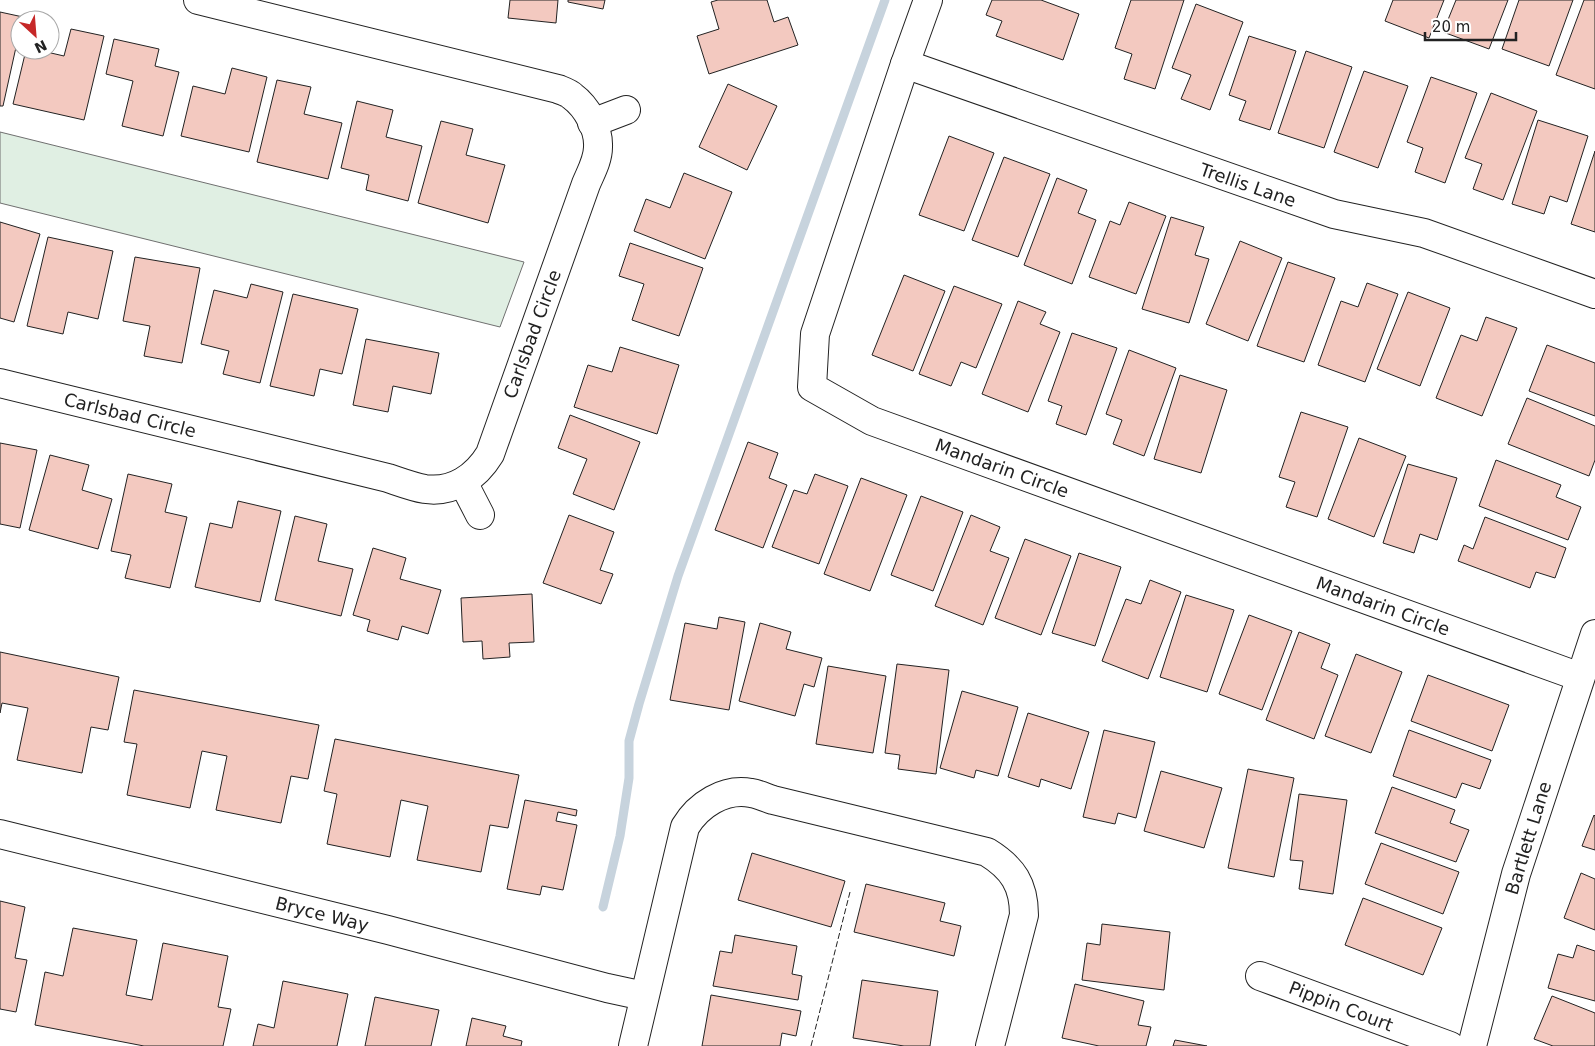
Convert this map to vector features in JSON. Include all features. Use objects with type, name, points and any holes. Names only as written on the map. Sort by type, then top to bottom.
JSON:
[{"type":"street","name":"Carlsbad Circle","points":[[0,383],[388,478],[423,489],[448,488],[462,482],[477,473],[490,454],[586,184],[596,161],[598,138],[582,105],[572,96],[558,89],[198,0]]},
{"type":"street","name":"Mandarin Circle","points":[[928,0],[815,334],[812,387],[872,421],[1580,676]]},
{"type":"street","name":"Trellis Lane","points":[[905,64],[1334,214],[1424,232],[1595,294]]},
{"type":"street","points":[[592,123],[626,110]]},
{"type":"street","points":[[462,482],[480,515]]},
{"type":"street","name":"Bartlett Lane","points":[[1472,1046],[1516,874],[1595,634]]},
{"type":"street","points":[[633,1046],[685,827],[698,809],[711,800],[739,792],[752,793],[987,852],[1000,860],[1013,873],[1022,894],[1024,915],[990,1046]]},
{"type":"street","name":"Bryce Way","points":[[0,834],[388,930],[644,996]]},
{"type":"street","name":"Pippin Court","points":[[1260,976],[1450,1046]]},
{"type":"green space","points":[[0,132],[524,262],[500,327],[0,203]]},
{"type":"building","points":[[510,0],[558,0],[556,23],[508,18]]},
{"type":"building","points":[[568,0],[605,0],[603,9],[568,2]]},
{"type":"building","points":[[718,0],[767,0],[774,22],[788,17],[798,45],[709,74],[697,36],[719,29],[711,2]]},
{"type":"building","points":[[992,0],[1041,0],[1079,14],[1063,60],[996,36],[1002,21],[986,15]]},
{"type":"building","points":[[1131,0],[1184,0],[1155,89],[1124,79],[1132,54],[1115,48]]},
{"type":"building","points":[[1393,0],[1444,0],[1429,38],[1385,21]]},
{"type":"building","points":[[1456,0],[1508,0],[1489,49],[1443,32]]},
{"type":"building","points":[[1519,0],[1573,0],[1549,66],[1502,49]]},
{"type":"building","points":[[1584,0],[1595,0],[1595,89],[1556,75]]},
{"type":"building","points":[[1196,4],[1243,22],[1210,110],[1181,99],[1191,75],[1172,68]]},
{"type":"building","points":[[0,12],[10,14],[10,60],[13,60],[3,106],[0,106]]},
{"type":"building","points":[[71,29],[104,36],[84,120],[13,104],[24,60],[60,60],[60,55],[64,56]]},
{"type":"building","points":[[1249,36],[1296,51],[1270,130],[1239,120],[1246,101],[1229,95]]},
{"type":"building","points":[[114,39],[159,49],[155,66],[179,72],[163,136],[122,126],[133,81],[106,74]]},
{"type":"building","points":[[1306,51],[1352,67],[1324,148],[1278,133]]},
{"type":"building","points":[[232,68],[267,77],[249,152],[181,136],[193,86],[225,94]]},
{"type":"building","points":[[1364,71],[1408,86],[1378,168],[1334,152]]},
{"type":"building","points":[[1431,77],[1477,93],[1445,183],[1415,172],[1423,148],[1407,142]]},
{"type":"building","points":[[277,80],[311,87],[304,114],[342,123],[328,179],[257,162]]},
{"type":"building","points":[[728,84],[777,106],[747,170],[699,147]]},
{"type":"building","points":[[1491,93],[1537,111],[1503,200],[1473,189],[1482,164],[1465,158]]},
{"type":"building","points":[[357,101],[393,110],[386,137],[422,146],[408,201],[366,190],[369,175],[341,168]]},
{"type":"building","points":[[1538,120],[1588,136],[1567,202],[1550,196],[1544,214],[1512,204]]},
{"type":"building","points":[[441,121],[473,129],[466,155],[505,165],[488,223],[418,203]]},
{"type":"building","points":[[949,136],[994,153],[964,231],[919,215]]},
{"type":"building","points":[[1595,151],[1595,232],[1571,224]]},
{"type":"building","points":[[1004,157],[1050,174],[1018,257],[972,240]]},
{"type":"building","points":[[684,173],[732,192],[705,259],[634,231],[646,199],[670,208]]},
{"type":"building","points":[[1057,178],[1087,190],[1078,213],[1096,220],[1072,284],[1024,265]]},
{"type":"building","points":[[1129,202],[1166,216],[1136,294],[1089,277],[1110,221],[1120,225]]},
{"type":"building","points":[[1171,217],[1204,227],[1195,255],[1209,259],[1189,323],[1142,309]]},
{"type":"building","points":[[0,222],[40,234],[14,322],[0,318]]},
{"type":"building","points":[[48,237],[113,251],[98,319],[68,312],[63,334],[27,326]]},
{"type":"building","points":[[1240,241],[1282,258],[1248,341],[1206,324]]},
{"type":"building","points":[[630,243],[703,268],[679,336],[632,320],[644,284],[619,276]]},
{"type":"building","points":[[135,257],[200,268],[182,363],[144,356],[150,326],[123,321]]},
{"type":"building","points":[[1288,262],[1335,278],[1304,362],[1257,346]]},
{"type":"building","points":[[904,275],[945,291],[913,371],[872,355]]},
{"type":"building","points":[[1367,283],[1398,294],[1365,382],[1318,365],[1341,301],[1358,307]]},
{"type":"building","points":[[251,284],[283,292],[260,383],[223,374],[229,351],[201,344],[214,290],[247,298]]},
{"type":"building","points":[[954,286],[1002,304],[976,368],[961,362],[951,386],[919,374]]},
{"type":"building","points":[[1408,292],[1450,308],[1420,386],[1377,369]]},
{"type":"building","points":[[293,294],[358,309],[342,374],[320,369],[314,396],[270,386]]},
{"type":"building","points":[[1018,301],[1046,312],[1040,324],[1060,332],[1028,412],[982,394]]},
{"type":"building","points":[[1486,317],[1517,328],[1482,416],[1436,398],[1461,335],[1477,341]]},
{"type":"building","points":[[1072,333],[1117,348],[1086,435],[1056,424],[1062,406],[1048,401]]},
{"type":"building","points":[[366,339],[439,353],[431,394],[393,386],[388,412],[353,405]]},
{"type":"building","points":[[1547,345],[1595,363],[1595,416],[1529,391]]},
{"type":"building","points":[[620,347],[679,365],[657,434],[574,407],[588,365],[612,372]]},
{"type":"building","points":[[1129,350],[1176,368],[1144,456],[1113,444],[1122,420],[1106,414]]},
{"type":"building","points":[[1180,375],[1227,390],[1201,473],[1154,459]]},
{"type":"building","points":[[1527,398],[1595,426],[1595,460],[1589,476],[1508,444]]},
{"type":"building","points":[[1301,412],[1348,427],[1317,517],[1286,507],[1295,482],[1279,477]]},
{"type":"building","points":[[570,415],[640,442],[614,510],[573,494],[587,459],[558,448]]},
{"type":"building","points":[[1359,438],[1406,456],[1374,537],[1328,519]]},
{"type":"building","points":[[748,442],[778,453],[769,478],[787,485],[763,548],[715,530]]},
{"type":"building","points":[[0,443],[37,450],[20,528],[0,524]]},
{"type":"building","points":[[50,455],[89,465],[82,490],[112,499],[98,549],[29,530]]},
{"type":"building","points":[[1496,460],[1561,485],[1556,497],[1581,507],[1568,540],[1479,506]]},
{"type":"building","points":[[1408,464],[1457,478],[1437,540],[1420,534],[1414,553],[1383,543]]},
{"type":"building","points":[[128,474],[172,484],[165,512],[187,517],[170,588],[125,578],[131,555],[111,551]]},
{"type":"building","points":[[815,474],[848,486],[819,564],[772,547],[794,490],[807,494]]},
{"type":"building","points":[[861,478],[907,495],[870,591],[824,574]]},
{"type":"building","points":[[921,496],[963,512],[933,591],[891,575]]},
{"type":"building","points":[[238,501],[281,511],[260,602],[195,587],[210,523],[232,528]]},
{"type":"building","points":[[569,515],[614,532],[600,570],[613,574],[601,604],[543,583]]},
{"type":"building","points":[[971,515],[1000,527],[990,551],[1009,558],[983,625],[935,606]]},
{"type":"building","points":[[295,516],[327,524],[318,561],[353,569],[341,616],[275,600]]},
{"type":"building","points":[[1485,517],[1566,548],[1555,578],[1536,572],[1530,588],[1458,561],[1464,545],[1473,549]]},
{"type":"building","points":[[1025,539],[1071,556],[1041,635],[995,618]]},
{"type":"building","points":[[373,548],[406,558],[400,579],[441,590],[428,634],[402,626],[398,640],[367,631],[370,620],[353,615]]},
{"type":"building","points":[[1079,553],[1121,567],[1095,646],[1052,633]]},
{"type":"building","points":[[1150,580],[1181,592],[1148,679],[1102,661],[1126,599],[1141,604]]},
{"type":"building","points":[[532,594],[534,642],[509,643],[510,657],[483,659],[482,641],[463,642],[461,598]]},
{"type":"building","points":[[1186,595],[1234,610],[1207,692],[1160,677]]},
{"type":"building","points":[[1249,615],[1292,631],[1262,710],[1219,694]]},
{"type":"building","points":[[719,617],[745,622],[729,710],[670,700],[685,623],[717,629]]},
{"type":"building","points":[[760,623],[791,632],[786,649],[822,658],[814,687],[804,684],[795,716],[739,701]]},
{"type":"building","points":[[1299,632],[1330,644],[1321,668],[1338,675],[1314,739],[1266,720]]},
{"type":"building","points":[[0,652],[119,677],[108,730],[91,727],[82,773],[17,760],[28,708],[2,703],[0,713]]},
{"type":"building","points":[[1356,654],[1402,672],[1371,753],[1325,736]]},
{"type":"building","points":[[897,664],[949,670],[936,774],[898,769],[900,755],[885,753]]},
{"type":"building","points":[[828,666],[886,676],[873,753],[816,744]]},
{"type":"building","points":[[1428,675],[1509,705],[1492,751],[1411,721]]},
{"type":"building","points":[[134,690],[319,725],[308,779],[291,776],[281,823],[216,810],[227,756],[202,751],[190,808],[127,795],[137,744],[124,742]]},
{"type":"building","points":[[962,691],[1018,707],[998,776],[976,770],[974,778],[940,768]]},
{"type":"building","points":[[1028,713],[1089,732],[1071,789],[1041,779],[1039,787],[1008,777]]},
{"type":"building","points":[[1104,730],[1155,742],[1136,818],[1118,813],[1115,824],[1083,817]]},
{"type":"building","points":[[1409,730],[1491,760],[1480,789],[1462,783],[1456,798],[1393,776]]},
{"type":"building","points":[[335,739],[519,775],[508,828],[490,825],[481,872],[417,860],[428,806],[401,800],[390,857],[327,844],[337,794],[324,791]]},
{"type":"building","points":[[1248,769],[1294,778],[1274,877],[1228,868]]},
{"type":"building","points":[[1161,771],[1222,788],[1204,848],[1144,831]]},
{"type":"building","points":[[1392,787],[1455,810],[1450,823],[1469,830],[1456,862],[1375,833]]},
{"type":"building","points":[[1299,794],[1347,800],[1333,894],[1299,889],[1303,861],[1290,860]]},
{"type":"building","points":[[525,800],[577,810],[576,816],[558,812],[556,821],[577,825],[563,890],[542,886],[540,895],[507,889]]},
{"type":"building","points":[[1595,816],[1595,850],[1582,846]]},
{"type":"building","points":[[1381,843],[1459,872],[1443,914],[1365,884]]},
{"type":"building","points":[[752,853],[845,881],[831,927],[738,900]]},
{"type":"building","points":[[1581,873],[1595,879],[1595,930],[1564,918]]},
{"type":"building","points":[[866,884],[945,903],[940,921],[961,926],[954,956],[854,932]]},
{"type":"building","points":[[1363,898],[1442,928],[1423,975],[1345,945]]},
{"type":"building","points":[[0,901],[25,907],[15,958],[27,960],[16,1012],[0,1009]]},
{"type":"building","points":[[1102,924],[1170,932],[1164,990],[1082,980],[1087,943],[1100,945]]},
{"type":"building","points":[[73,928],[137,940],[126,995],[152,1000],[163,943],[228,956],[218,1007],[231,1009],[223,1046],[144,1046],[35,1025],[45,972],[63,976]]},
{"type":"building","points":[[735,935],[797,946],[792,974],[802,976],[798,1000],[713,986],[720,951],[732,953]]},
{"type":"building","points":[[1577,945],[1595,951],[1595,1001],[1548,988],[1558,954],[1573,958]]},
{"type":"building","points":[[862,980],[938,991],[930,1046],[904,1046],[853,1038]]},
{"type":"building","points":[[283,981],[348,994],[337,1046],[253,1046],[258,1024],[274,1028]]},
{"type":"building","points":[[1075,984],[1144,1001],[1138,1025],[1151,1027],[1146,1046],[1099,1046],[1062,1038]]},
{"type":"building","points":[[711,995],[801,1011],[796,1036],[782,1033],[780,1046],[702,1046]]},
{"type":"building","points":[[1552,996],[1595,1013],[1595,1046],[1553,1046],[1534,1039]]},
{"type":"building","points":[[375,997],[439,1010],[431,1046],[365,1046]]},
{"type":"building","points":[[472,1018],[506,1026],[503,1036],[522,1041],[521,1046],[466,1046]]},
{"type":"building","points":[[1175,1040],[1207,1046],[1173,1046]]},
{"type":"waterway","points":[[603,907],[620,836],[629,778],[629,741],[678,576],[885,0]]},
{"type":"fence","points":[[811,1046],[850,892]]}]
